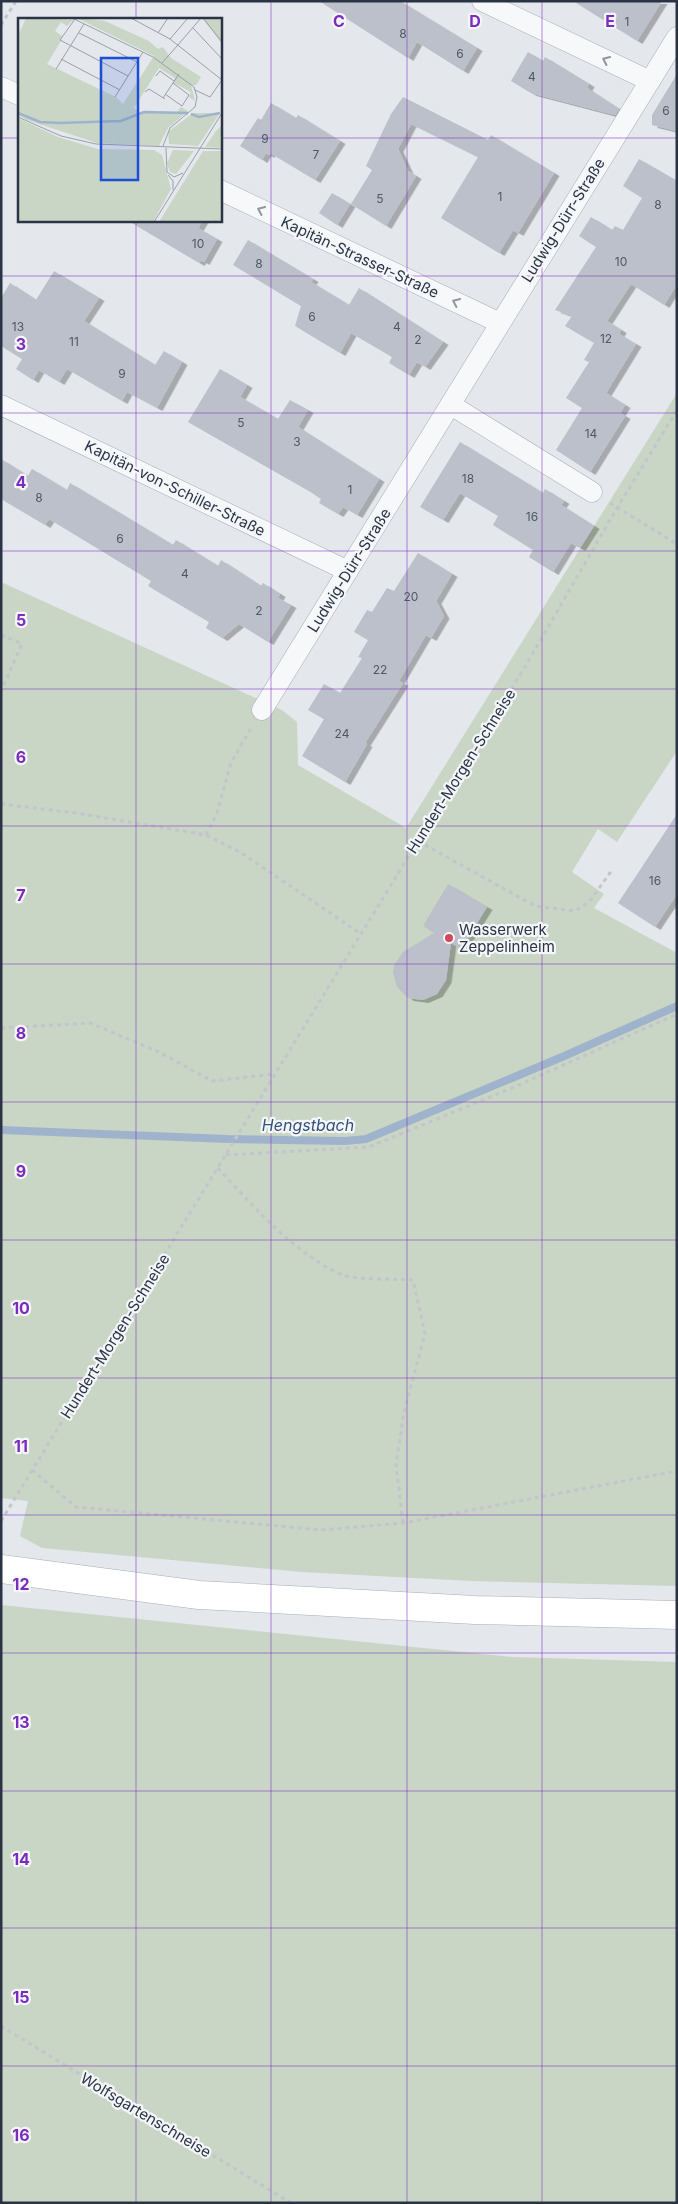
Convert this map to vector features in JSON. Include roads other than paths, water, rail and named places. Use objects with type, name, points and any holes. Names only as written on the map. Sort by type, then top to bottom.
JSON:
[{"type":"main road","points":[[14,1571],[199,1595],[475,1610],[677,1615]]},
{"type":"street","points":[[482,1],[650,80]]},
{"type":"street","name":"Ludwig-Dürr-Straße","points":[[262,710],[677,37]]},
{"type":"street","points":[[1,87],[18,95]]},
{"type":"street","name":"Kapitän-Strasser-Straße","points":[[221,190],[500,323]]},
{"type":"street","name":"Kapitän-von-Schiller-Straße","points":[[1,404],[348,571]]},
{"type":"street","points":[[451,404],[592,492]]},
{"type":"waterway","name":"Hengstbach","points":[[1,1130],[228,1139],[345,1141],[366,1139],[562,1057],[677,1006]]},
{"type":"place","name":"Wasserwerk Zeppelinheim","points":[[449,938]]}]
